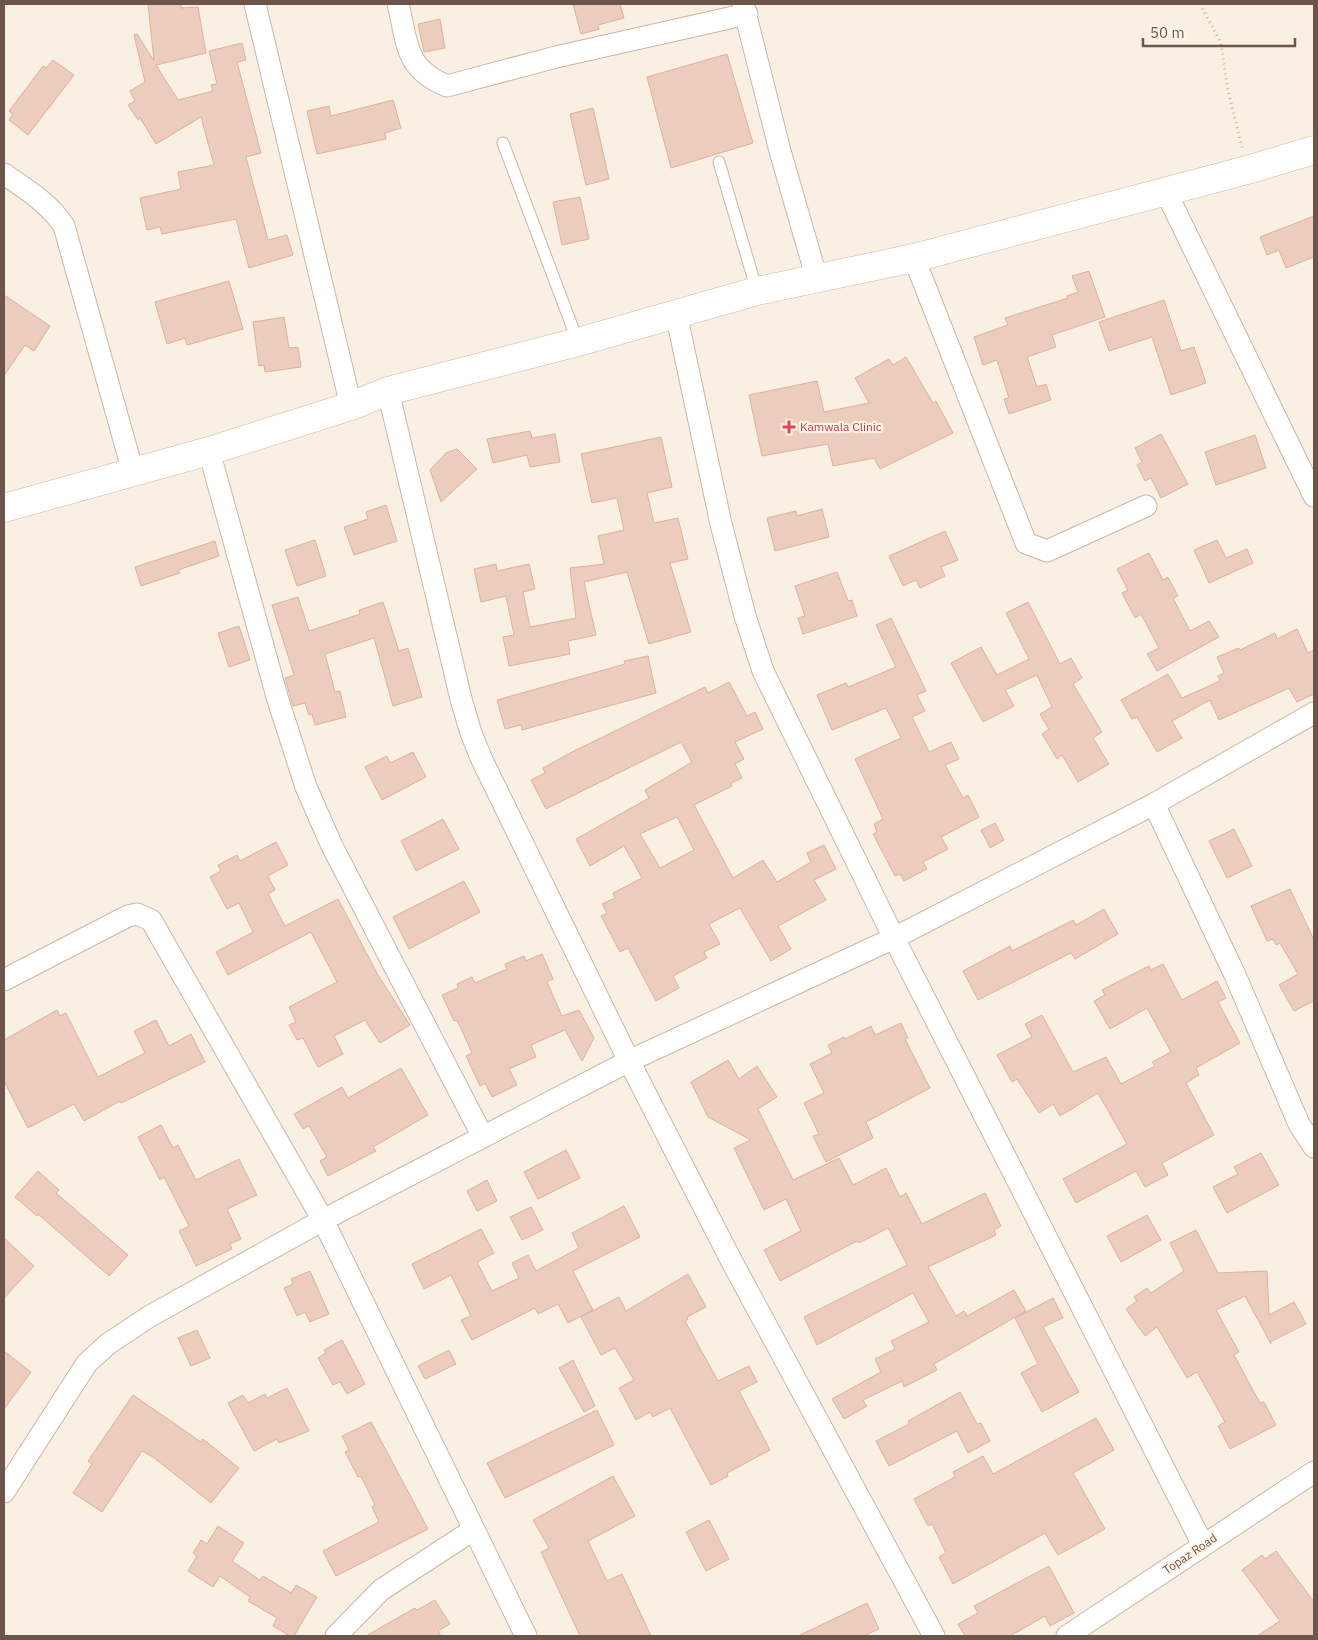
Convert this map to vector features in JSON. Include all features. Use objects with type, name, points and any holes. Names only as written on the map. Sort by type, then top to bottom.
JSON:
[{"type":"street","points":[[254,4],[351,406]]},
{"type":"street","points":[[398,4],[410,56],[418,70],[431,79],[447,86],[556,56],[745,9],[780,151],[817,279]]},
{"type":"street","points":[[4,508],[209,451],[351,406],[388,391],[578,342],[757,291],[914,258],[1248,170],[1314,150]]},
{"type":"street","points":[[4,174],[39,199],[56,214],[64,226],[132,472]]},
{"type":"street","points":[[1166,192],[1314,496]]},
{"type":"street","points":[[914,258],[1026,543],[1047,551],[1146,506]]},
{"type":"street","points":[[676,313],[721,524],[745,616],[763,671],[894,938],[1203,1545]]},
{"type":"street","points":[[388,391],[471,733],[629,1061],[736,1269],[934,1636]]},
{"type":"street","points":[[209,451],[278,700],[306,787],[332,846],[483,1137]]},
{"type":"street","points":[[4,1492],[9,1470],[87,1363],[108,1344],[150,1316],[322,1220],[629,1061],[894,938],[1154,804],[1314,713]]},
{"type":"street","points":[[1154,804],[1235,975],[1299,1124],[1314,1147]]},
{"type":"street","points":[[4,980],[128,916],[137,914],[151,920],[322,1220],[526,1636]]},
{"type":"street","name":"Topaz Road","points":[[1067,1636],[1314,1472]]},
{"type":"street","points":[[336,1636],[381,1590],[473,1530]]},
{"type":"lane","points":[[503,143],[578,342]]},
{"type":"lane","points":[[719,162],[757,291]]},
{"type":"path","points":[[1200,4],[1221,43],[1227,86],[1248,170]]},
{"type":"building","points":[[148,4],[181,4],[181,8],[198,7],[206,53],[156,65],[178,100],[213,91],[211,85],[217,84],[209,51],[242,43],[246,60],[237,62],[261,153],[246,157],[268,240],[287,235],[293,255],[249,268],[236,219],[162,234],[160,227],[147,230],[140,198],[181,189],[178,172],[214,165],[201,117],[156,144],[140,118],[138,120],[128,105],[135,101],[130,91],[145,82],[134,35],[137,34],[154,61]]},
{"type":"building","points":[[573,4],[620,4],[624,18],[598,25],[599,29],[581,34]]},
{"type":"building","points":[[440,19],[445,48],[424,52],[418,24]]},
{"type":"building","points":[[727,54],[753,143],[671,168],[647,77]]},
{"type":"building","points":[[53,60],[74,75],[28,135],[9,120],[13,114],[9,111],[43,66],[46,68]]},
{"type":"building","points":[[393,100],[401,128],[385,133],[386,139],[317,154],[307,111],[329,106],[331,116]]},
{"type":"building","points":[[593,108],[609,179],[586,185],[570,114]]},
{"type":"building","points":[[580,197],[589,239],[562,245],[553,202]]},
{"type":"building","points":[[1314,216],[1314,257],[1286,268],[1279,250],[1267,255],[1260,237]]},
{"type":"building","points":[[1089,271],[1105,317],[1052,335],[1056,347],[1027,357],[1037,387],[1046,384],[1051,400],[1009,414],[1004,399],[1009,398],[997,360],[983,365],[974,337],[1008,325],[1005,318],[1068,298],[1067,296],[1078,292],[1072,276]]},
{"type":"building","points":[[229,281],[243,329],[187,345],[185,338],[167,344],[155,302]]},
{"type":"building","points":[[4,295],[50,326],[34,351],[25,345],[4,376]]},
{"type":"building","points":[[1164,300],[1181,351],[1194,347],[1206,383],[1171,395],[1152,337],[1109,351],[1099,322]]},
{"type":"building","points":[[284,317],[289,348],[298,347],[301,367],[265,372],[264,365],[259,366],[253,322]]},
{"type":"building","points":[[906,357],[933,403],[936,401],[953,433],[880,469],[874,458],[833,466],[828,444],[762,456],[749,395],[817,381],[824,412],[869,403],[855,378],[889,359],[893,365]]},
{"type":"building","points":[[530,431],[532,438],[555,434],[560,462],[530,467],[527,455],[493,463],[487,439]]},
{"type":"building","points":[[1161,434],[1188,484],[1161,498],[1151,478],[1145,481],[1137,465],[1142,462],[1135,448]]},
{"type":"building","points":[[1255,435],[1266,468],[1216,485],[1205,452]]},
{"type":"building","points":[[661,437],[672,487],[647,493],[654,523],[678,518],[688,559],[670,563],[691,632],[649,644],[627,572],[584,582],[596,635],[568,641],[570,654],[509,666],[503,637],[514,635],[506,596],[481,602],[474,569],[496,564],[497,571],[529,564],[535,589],[523,592],[530,627],[576,618],[570,568],[604,564],[598,536],[624,530],[617,498],[592,503],[581,454]]},
{"type":"building","points":[[457,449],[477,469],[441,502],[430,470],[446,453]]},
{"type":"building","points":[[386,505],[397,541],[354,555],[344,527],[368,519],[366,512]]},
{"type":"building","points":[[822,509],[829,537],[775,551],[767,518],[796,511],[797,516]]},
{"type":"building","points":[[945,531],[958,560],[941,567],[945,576],[920,588],[916,580],[903,586],[889,556]]},
{"type":"building","points":[[315,540],[326,576],[297,586],[285,550]]},
{"type":"building","points":[[1217,540],[1226,558],[1247,549],[1253,563],[1209,583],[1194,550]]},
{"type":"building","points":[[215,541],[219,556],[178,570],[180,573],[141,586],[135,567]]},
{"type":"building","points":[[1149,553],[1163,580],[1168,577],[1178,596],[1173,598],[1190,631],[1209,621],[1219,637],[1157,671],[1147,654],[1159,648],[1141,614],[1135,618],[1122,593],[1128,590],[1117,569]]},
{"type":"building","points":[[837,572],[848,601],[852,600],[857,616],[803,634],[798,618],[805,616],[795,586]]},
{"type":"building","points":[[298,597],[309,631],[360,614],[359,610],[383,602],[399,651],[408,648],[422,697],[393,706],[374,638],[325,654],[335,692],[340,691],[346,717],[315,725],[312,714],[309,715],[305,703],[293,706],[285,678],[294,675],[272,605]]},
{"type":"building","points":[[1028,602],[1060,664],[1071,658],[1082,678],[1073,684],[1102,732],[1093,738],[1109,764],[1078,782],[1062,755],[1057,759],[1042,734],[1049,729],[1040,714],[1052,707],[1037,675],[1005,690],[1014,706],[983,722],[951,663],[981,647],[997,675],[1029,659],[1006,613]]},
{"type":"building","points":[[891,618],[926,691],[917,695],[925,711],[912,717],[929,752],[951,742],[959,759],[945,765],[963,798],[968,795],[979,817],[941,837],[948,849],[923,862],[927,869],[904,881],[900,874],[895,876],[873,834],[877,832],[874,824],[883,819],[855,759],[901,738],[886,708],[832,730],[817,695],[846,683],[848,687],[896,667],[876,625]]},
{"type":"building","points":[[239,626],[250,660],[229,667],[218,633]]},
{"type":"building","points":[[1297,629],[1308,653],[1314,650],[1314,694],[1297,702],[1289,688],[1219,720],[1210,700],[1172,721],[1182,738],[1157,752],[1137,717],[1132,719],[1121,700],[1168,674],[1182,698],[1220,681],[1218,676],[1224,673],[1217,657],[1239,648],[1240,650],[1275,633],[1277,639]]},
{"type":"building","points":[[648,656],[656,693],[522,730],[521,725],[505,729],[497,700],[625,664],[624,661]]},
{"type":"building","points":[[729,682],[747,716],[755,712],[763,729],[735,742],[744,759],[735,764],[742,778],[731,783],[732,786],[694,805],[733,878],[763,860],[777,882],[811,862],[807,853],[824,845],[836,869],[814,880],[826,900],[778,926],[791,949],[771,961],[740,908],[709,924],[720,944],[704,952],[707,958],[673,976],[679,988],[656,1001],[628,948],[620,952],[601,916],[607,913],[602,904],[615,898],[613,893],[642,878],[624,846],[590,866],[576,839],[649,798],[645,790],[692,762],[681,742],[546,809],[531,780],[545,773],[543,768],[570,753],[705,687],[708,693]],"holes":[[[677,817],[694,850],[660,868],[640,834]]]},
{"type":"building","points":[[413,752],[426,777],[382,800],[365,767],[387,756],[390,763]]},
{"type":"building","points":[[443,819],[459,849],[416,871],[401,841]]},
{"type":"building","points":[[995,823],[1004,840],[990,848],[981,830]]},
{"type":"building","points":[[1234,829],[1252,866],[1227,878],[1209,841]]},
{"type":"building","points":[[276,842],[288,865],[268,876],[275,890],[268,894],[285,926],[338,899],[378,975],[410,1025],[380,1043],[365,1020],[334,1036],[343,1054],[318,1067],[303,1038],[297,1040],[289,1025],[296,1022],[289,1007],[337,982],[311,932],[228,975],[216,952],[253,932],[239,903],[227,909],[210,877],[221,871],[218,865],[237,855],[240,861]]},
{"type":"building","points":[[464,881],[480,912],[409,949],[393,917]]},
{"type":"building","points":[[1290,889],[1314,940],[1314,1001],[1294,1011],[1279,985],[1298,974],[1280,943],[1276,945],[1273,939],[1267,941],[1251,906]]},
{"type":"building","points":[[1104,909],[1118,934],[1075,959],[1071,953],[978,1000],[963,971],[1010,946],[1012,951],[1073,920],[1076,925]]},
{"type":"building","points":[[542,954],[553,979],[547,982],[562,1016],[579,1010],[594,1038],[582,1061],[565,1030],[531,1045],[536,1057],[509,1069],[517,1085],[492,1097],[485,1083],[480,1086],[466,1056],[472,1053],[457,1020],[454,1021],[442,995],[458,988],[457,984],[472,977],[475,983],[507,969],[505,964],[524,956],[526,961]]},
{"type":"building","points":[[1163,964],[1182,1000],[1217,981],[1226,998],[1218,1002],[1240,1043],[1196,1068],[1199,1075],[1186,1083],[1214,1135],[1162,1163],[1168,1175],[1145,1187],[1136,1171],[1076,1203],[1063,1179],[1127,1144],[1098,1093],[1060,1116],[1053,1104],[1039,1113],[1017,1079],[1012,1082],[997,1055],[1032,1037],[1025,1024],[1042,1015],[1073,1072],[1106,1057],[1121,1084],[1155,1066],[1152,1062],[1171,1052],[1147,1008],[1110,1029],[1094,1001],[1105,995],[1102,990],[1149,966],[1151,970]]},
{"type":"building","points":[[57,1010],[60,1016],[66,1013],[98,1077],[145,1053],[134,1031],[156,1020],[169,1046],[191,1034],[205,1062],[121,1103],[120,1101],[84,1121],[74,1104],[28,1128],[4,1081],[4,1040]]},
{"type":"building","points":[[901,1023],[908,1038],[905,1039],[930,1088],[866,1122],[873,1138],[826,1162],[813,1136],[819,1134],[804,1103],[824,1093],[810,1064],[832,1053],[828,1045],[844,1037],[845,1039],[871,1026],[875,1035]]},
{"type":"building","points":[[728,1060],[739,1079],[757,1066],[777,1097],[758,1109],[793,1180],[839,1158],[853,1185],[886,1168],[900,1197],[906,1193],[922,1224],[985,1193],[1001,1226],[994,1230],[996,1235],[928,1267],[956,1316],[964,1311],[967,1316],[1014,1290],[1026,1311],[934,1364],[937,1370],[904,1387],[902,1381],[863,1400],[867,1406],[844,1419],[832,1399],[881,1372],[875,1359],[895,1349],[891,1341],[929,1322],[913,1293],[817,1345],[804,1317],[907,1265],[888,1228],[859,1243],[857,1241],[780,1281],[764,1250],[801,1231],[786,1199],[764,1210],[734,1148],[751,1140],[708,1117],[691,1082]]},
{"type":"building","points":[[401,1068],[428,1115],[373,1147],[376,1151],[328,1176],[320,1161],[327,1157],[309,1126],[303,1129],[294,1114],[342,1087],[348,1098]]},
{"type":"building","points":[[161,1125],[173,1148],[178,1145],[196,1180],[239,1159],[257,1195],[227,1209],[241,1239],[230,1244],[232,1249],[196,1266],[179,1231],[189,1226],[164,1177],[160,1180],[138,1137]]},
{"type":"building","points":[[566,1150],[580,1178],[538,1199],[524,1172]]},
{"type":"building","points":[[1261,1153],[1279,1185],[1227,1213],[1213,1187],[1238,1174],[1234,1167]]},
{"type":"building","points":[[38,1171],[59,1190],[56,1193],[128,1255],[109,1276],[38,1214],[37,1216],[15,1197]]},
{"type":"building","points":[[487,1180],[497,1201],[477,1211],[467,1191]]},
{"type":"building","points":[[624,1206],[640,1237],[573,1271],[593,1310],[568,1323],[558,1304],[538,1314],[535,1308],[472,1340],[461,1320],[471,1316],[451,1275],[424,1289],[412,1264],[481,1229],[494,1253],[477,1262],[492,1291],[519,1278],[512,1263],[528,1255],[536,1271],[579,1248],[572,1233]]},
{"type":"building","points":[[531,1207],[543,1230],[522,1240],[510,1217]]},
{"type":"building","points":[[1147,1215],[1161,1240],[1121,1262],[1107,1236]]},
{"type":"building","points":[[1196,1230],[1218,1273],[1267,1271],[1269,1315],[1294,1302],[1306,1324],[1270,1342],[1271,1344],[1245,1296],[1216,1310],[1239,1352],[1234,1355],[1260,1403],[1264,1402],[1276,1425],[1230,1449],[1218,1426],[1225,1422],[1197,1372],[1187,1378],[1157,1327],[1145,1336],[1126,1309],[1137,1301],[1134,1297],[1147,1288],[1151,1293],[1184,1271],[1170,1243]]},
{"type":"building","points":[[4,1238],[34,1266],[4,1298]]},
{"type":"building","points":[[310,1271],[329,1314],[310,1322],[305,1312],[297,1316],[284,1288],[293,1284],[291,1279]]},
{"type":"building","points":[[688,1274],[706,1307],[687,1317],[688,1319],[685,1321],[718,1381],[749,1366],[757,1382],[739,1391],[770,1450],[727,1473],[728,1476],[711,1485],[670,1408],[653,1417],[650,1412],[636,1420],[619,1388],[634,1380],[615,1348],[601,1355],[581,1317],[619,1297],[626,1311]]},
{"type":"building","points":[[1053,1298],[1063,1318],[1043,1327],[1079,1392],[1042,1412],[1021,1373],[1038,1364],[1015,1318]]},
{"type":"building","points":[[197,1330],[210,1358],[191,1366],[178,1338]]},
{"type":"building","points":[[342,1340],[365,1384],[347,1394],[340,1382],[333,1385],[318,1358],[326,1353],[324,1350]]},
{"type":"building","points":[[449,1350],[456,1364],[425,1379],[418,1366]]},
{"type":"building","points":[[4,1351],[31,1372],[4,1409]]},
{"type":"building","points":[[573,1360],[595,1406],[584,1412],[559,1368]]},
{"type":"building","points":[[287,1388],[309,1431],[279,1443],[277,1439],[254,1451],[228,1403],[243,1395],[248,1403],[265,1394],[267,1398]]},
{"type":"building","points":[[960,1392],[977,1424],[981,1423],[990,1441],[968,1453],[957,1431],[889,1466],[876,1441],[909,1424],[908,1421]]},
{"type":"building","points":[[133,1395],[201,1442],[203,1439],[239,1468],[211,1503],[153,1457],[142,1451],[102,1512],[73,1493],[92,1464],[88,1461]]},
{"type":"building","points":[[597,1410],[614,1445],[505,1498],[487,1463]]},
{"type":"building","points":[[1096,1418],[1114,1450],[1073,1473],[1105,1529],[1058,1555],[1045,1533],[953,1584],[939,1557],[946,1553],[932,1524],[928,1526],[914,1499],[955,1477],[953,1472],[983,1456],[993,1474]]},
{"type":"building","points":[[371,1422],[428,1529],[336,1576],[323,1551],[379,1522],[372,1507],[375,1505],[361,1476],[358,1477],[345,1452],[349,1450],[342,1436]]},
{"type":"building","points":[[613,1476],[635,1516],[588,1541],[607,1581],[622,1574],[651,1636],[580,1636],[541,1552],[549,1548],[533,1520]]},
{"type":"building","points":[[709,1520],[729,1559],[706,1571],[686,1532]]},
{"type":"building","points":[[218,1526],[244,1543],[232,1561],[260,1580],[263,1576],[291,1593],[296,1585],[317,1597],[294,1636],[290,1636],[273,1626],[277,1618],[248,1601],[250,1597],[220,1576],[213,1587],[188,1571],[197,1556],[193,1553],[201,1540],[207,1544]]},
{"type":"building","points":[[1276,1551],[1314,1602],[1314,1636],[1257,1636],[1280,1621],[1242,1570],[1262,1555],[1265,1559]]},
{"type":"building","points":[[1049,1566],[1074,1613],[1050,1626],[1045,1616],[1010,1636],[965,1636],[958,1624],[978,1613],[974,1606]]},
{"type":"building","points":[[435,1600],[450,1624],[438,1631],[441,1636],[366,1636],[415,1608],[417,1610]]},
{"type":"building","points":[[867,1603],[879,1629],[863,1636],[798,1636]]},
{"type":"place","name":"Kamwala Clinic","points":[[789,427]]}]
